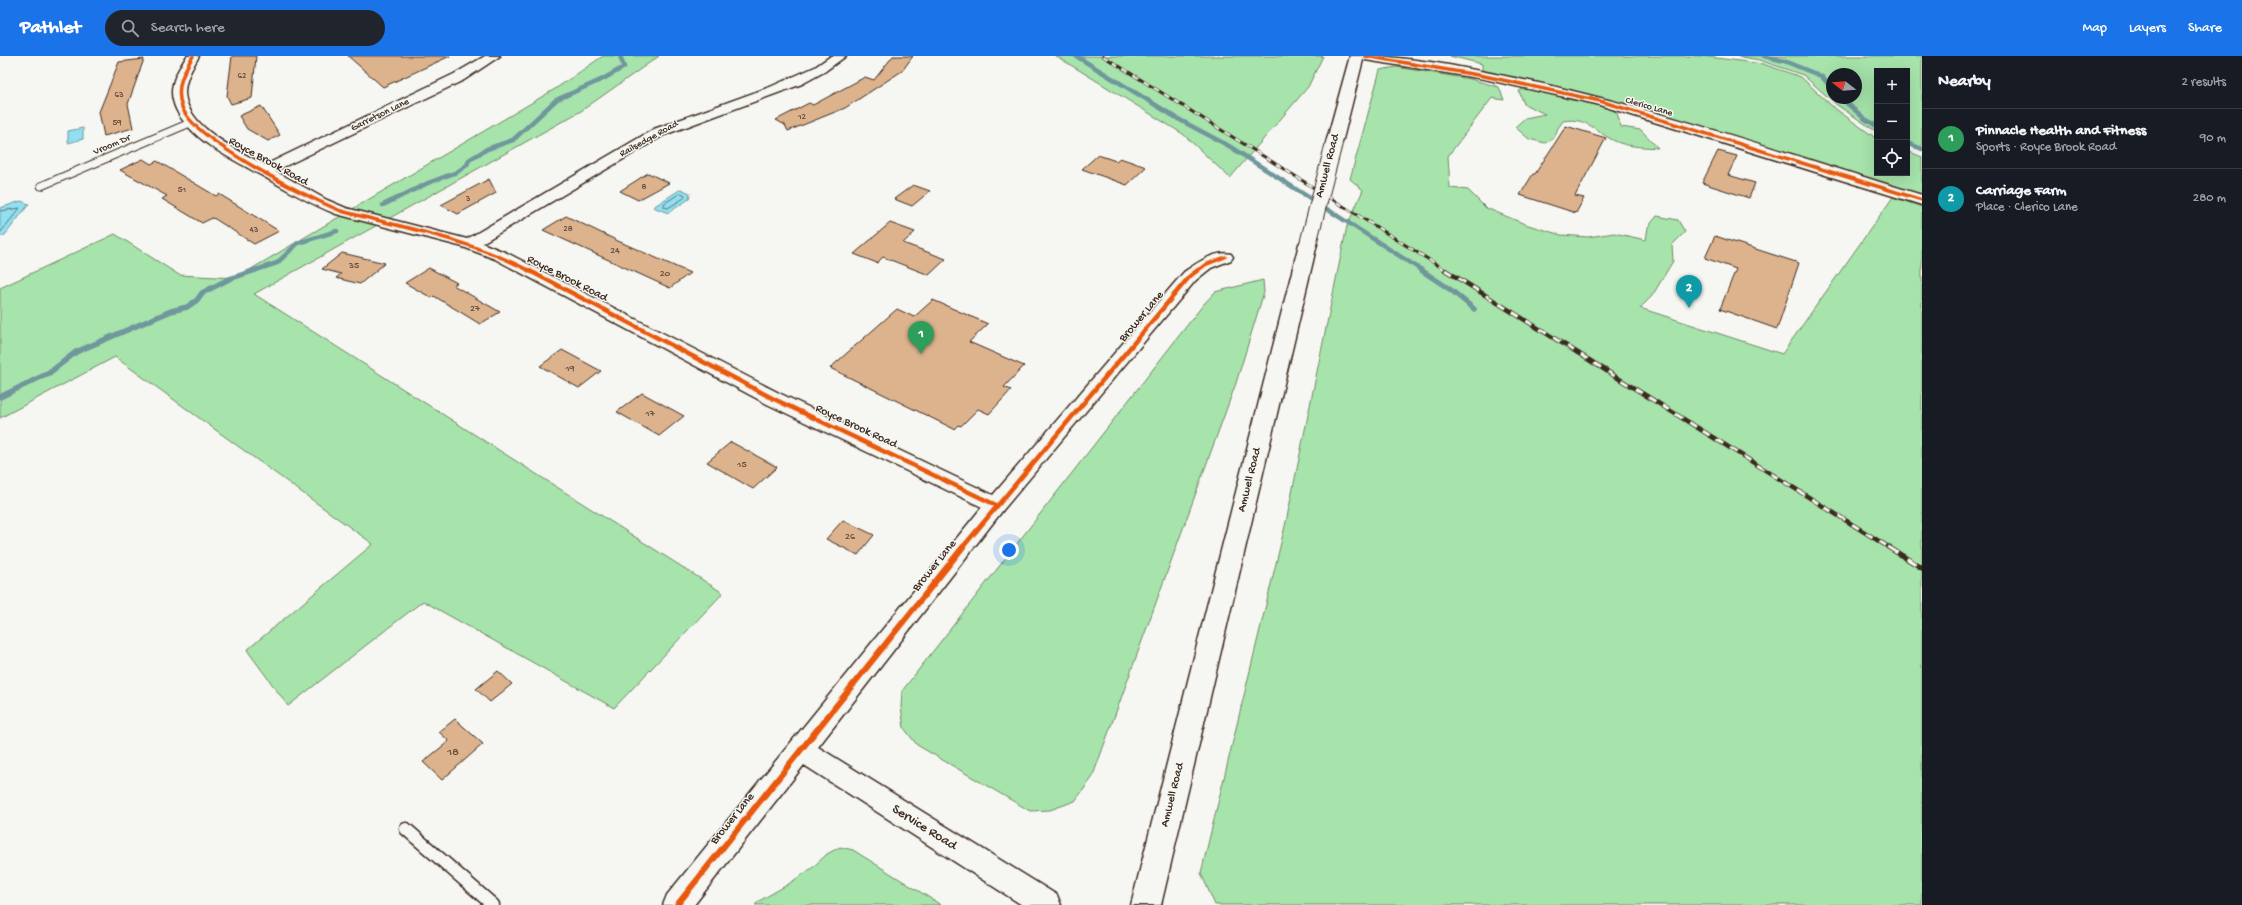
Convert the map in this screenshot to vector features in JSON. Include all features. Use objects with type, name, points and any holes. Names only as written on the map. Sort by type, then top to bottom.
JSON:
[{"type":"main road","name":"Amwell Road","points":[[1146,905],[1308,244],[1357,56]]},
{"type":"street","name":"Royce Brook Road","points":[[194,56],[182,74],[179,86],[179,98],[190,123],[210,141],[322,203],[341,210],[469,244],[508,260],[774,399],[996,505]]},
{"type":"street","name":"Garretson Lane","points":[[264,171],[459,76],[494,56]]},
{"type":"street","name":"Railsedge Road","points":[[469,244],[659,132],[683,120],[805,79],[840,56]]},
{"type":"street","name":"Clerico Lane","points":[[1365,56],[1452,69],[1548,88],[1593,100],[1922,200]]},
{"type":"street","name":"Brower Lane","points":[[677,905],[996,505],[1190,276],[1205,265],[1225,257]]},
{"type":"street","name":"Service Road","points":[[801,750],[1047,905]]},
{"type":"lane","name":"Vroom Dr","points":[[41,186],[190,123]]},
{"type":"lane","points":[[406,829],[493,905]]},
{"type":"green space","points":[[603,56],[659,56],[581,111],[254,294],[723,593],[614,708],[423,601],[288,706],[247,650],[373,544],[115,357],[0,418],[0,288],[115,234],[179,275],[236,278],[555,89]]},
{"type":"green space","points":[[1056,56],[1323,56],[1308,87],[1230,178],[1183,134]]},
{"type":"green space","points":[[1450,56],[1700,56],[1763,64],[1801,77],[1826,100],[1826,104],[1830,104],[1874,137],[1874,176],[1910,176],[1910,152],[1922,157],[1922,197],[1606,100],[1482,70],[1482,64]]},
{"type":"green space","points":[[1736,56],[1922,56],[1922,150],[1910,146],[1910,68],[1874,68],[1874,130],[1836,104],[1862,104],[1862,68],[1826,68],[1826,95],[1803,75],[1759,60]]},
{"type":"green space","points":[[1396,67],[1470,79],[1499,87],[1504,100],[1492,98],[1448,156],[1450,188],[1468,190],[1486,208],[1525,224],[1561,235],[1588,237],[1614,233],[1646,240],[1648,227],[1657,216],[1678,220],[1685,232],[1672,245],[1673,261],[1652,296],[1640,308],[1782,354],[1893,197],[1922,207],[1922,905],[1215,905],[1201,873],[1286,522],[1347,226],[1363,190],[1350,179],[1380,70]]},
{"type":"green space","points":[[1529,87],[1557,93],[1566,99],[1609,107],[1617,113],[1621,127],[1641,130],[1658,148],[1620,143],[1612,140],[1587,124],[1572,120],[1563,121],[1554,138],[1545,143],[1529,139],[1515,127],[1525,118],[1545,114],[1524,104],[1519,91]]},
{"type":"green space","points":[[1263,280],[1264,292],[1236,383],[1092,778],[1075,801],[1050,810],[1030,811],[917,745],[904,728],[901,707],[902,691],[1203,305],[1215,292]]},
{"type":"green space","points":[[840,847],[853,850],[941,905],[755,905],[812,868],[827,854]]},
{"type":"water","points":[[83,128],[83,139],[68,143],[68,131]]},
{"type":"water","points":[[681,189],[690,193],[689,199],[668,213],[653,207]]},
{"type":"water","points":[[21,201],[29,204],[5,235],[0,237],[0,208]]},
{"type":"building","points":[[232,56],[256,56],[252,98],[231,104],[227,96]]},
{"type":"building","points":[[348,56],[450,56],[383,87]]},
{"type":"building","points":[[893,56],[913,56],[902,71],[845,108],[788,131],[785,125],[776,120],[809,103],[813,105],[865,77],[874,80]]},
{"type":"building","points":[[144,59],[128,104],[133,128],[104,136],[99,112],[119,62]]},
{"type":"building","points":[[261,106],[280,135],[268,141],[247,129],[239,116]]},
{"type":"building","points":[[1566,126],[1606,138],[1575,196],[1584,198],[1576,213],[1520,195]]},
{"type":"building","points":[[1718,151],[1737,156],[1728,175],[1755,183],[1749,198],[1702,183]]},
{"type":"building","points":[[1098,155],[1116,161],[1120,158],[1146,167],[1127,185],[1082,169]]},
{"type":"building","points":[[143,159],[151,164],[157,161],[216,196],[219,194],[279,231],[254,244],[215,219],[212,218],[202,223],[162,199],[167,196],[120,170]]},
{"type":"building","points":[[648,173],[669,183],[638,200],[620,191]]},
{"type":"building","points":[[489,179],[496,193],[458,214],[441,205]]},
{"type":"building","points":[[913,185],[930,191],[912,206],[894,199]]},
{"type":"building","points":[[566,216],[690,273],[670,288],[543,230]]},
{"type":"building","points":[[890,223],[915,232],[903,243],[946,259],[929,275],[883,257],[877,263],[854,254]]},
{"type":"building","points":[[1715,236],[1799,263],[1777,329],[1720,309],[1736,269],[1705,258]]},
{"type":"building","points":[[342,253],[385,263],[360,284],[336,278],[341,274],[322,269]]},
{"type":"building","points":[[429,268],[457,283],[453,285],[500,312],[480,324],[434,296],[432,298],[405,283]]},
{"type":"building","points":[[933,300],[988,324],[969,342],[1024,366],[1004,387],[1011,390],[989,414],[978,409],[961,426],[958,425],[954,429],[830,368],[897,309],[914,317]]},
{"type":"building","points":[[562,350],[601,371],[579,388],[540,366]]},
{"type":"building","points":[[642,393],[684,416],[659,436],[617,412]]},
{"type":"building","points":[[731,442],[777,467],[753,489],[707,462]]},
{"type":"building","points":[[843,520],[874,535],[858,555],[826,539]]},
{"type":"building","points":[[498,671],[512,684],[490,702],[476,689]]},
{"type":"building","points":[[455,719],[483,744],[442,780],[423,762],[449,741],[439,732]]},
{"type":"waterway","points":[[383,205],[428,183],[457,172],[467,165],[469,160],[487,149],[513,140],[556,100],[603,79],[624,67],[620,56]]},
{"type":"waterway","points":[[1076,56],[1180,120],[1229,146],[1423,271]]},
{"type":"waterway","points":[[1764,56],[1784,61],[1821,76],[1826,81]]},
{"type":"waterway","points":[[1848,104],[1865,119],[1874,124]]},
{"type":"waterway","points":[[1910,144],[1922,149]]},
{"type":"waterway","points":[[0,397],[49,373],[76,352],[171,311],[187,307],[197,300],[202,293],[229,279],[277,263],[298,243],[337,231]]},
{"type":"waterway","points":[[1421,270],[1451,290],[1474,309]]},
{"type":"railway","points":[[1103,56],[1447,271]]},
{"type":"railway","points":[[1445,270],[1890,548]]},
{"type":"railway","points":[[1888,547],[1922,568]]},
{"type":"cycle path","points":[[193,56],[182,75],[179,93],[182,108],[191,122],[204,134],[236,155],[322,203],[341,211],[469,244],[501,256],[774,399],[996,505]]},
{"type":"cycle path","points":[[1365,56],[1484,76],[1600,101],[1922,200]]},
{"type":"cycle path","points":[[677,905],[996,505],[1190,276],[1205,265],[1225,257]]},
{"type":"place","name":"Carriage Farm","points":[[1689,308]]},
{"type":"place","name":"Pinnacle Health and Fitness","points":[[921,354]]}]
